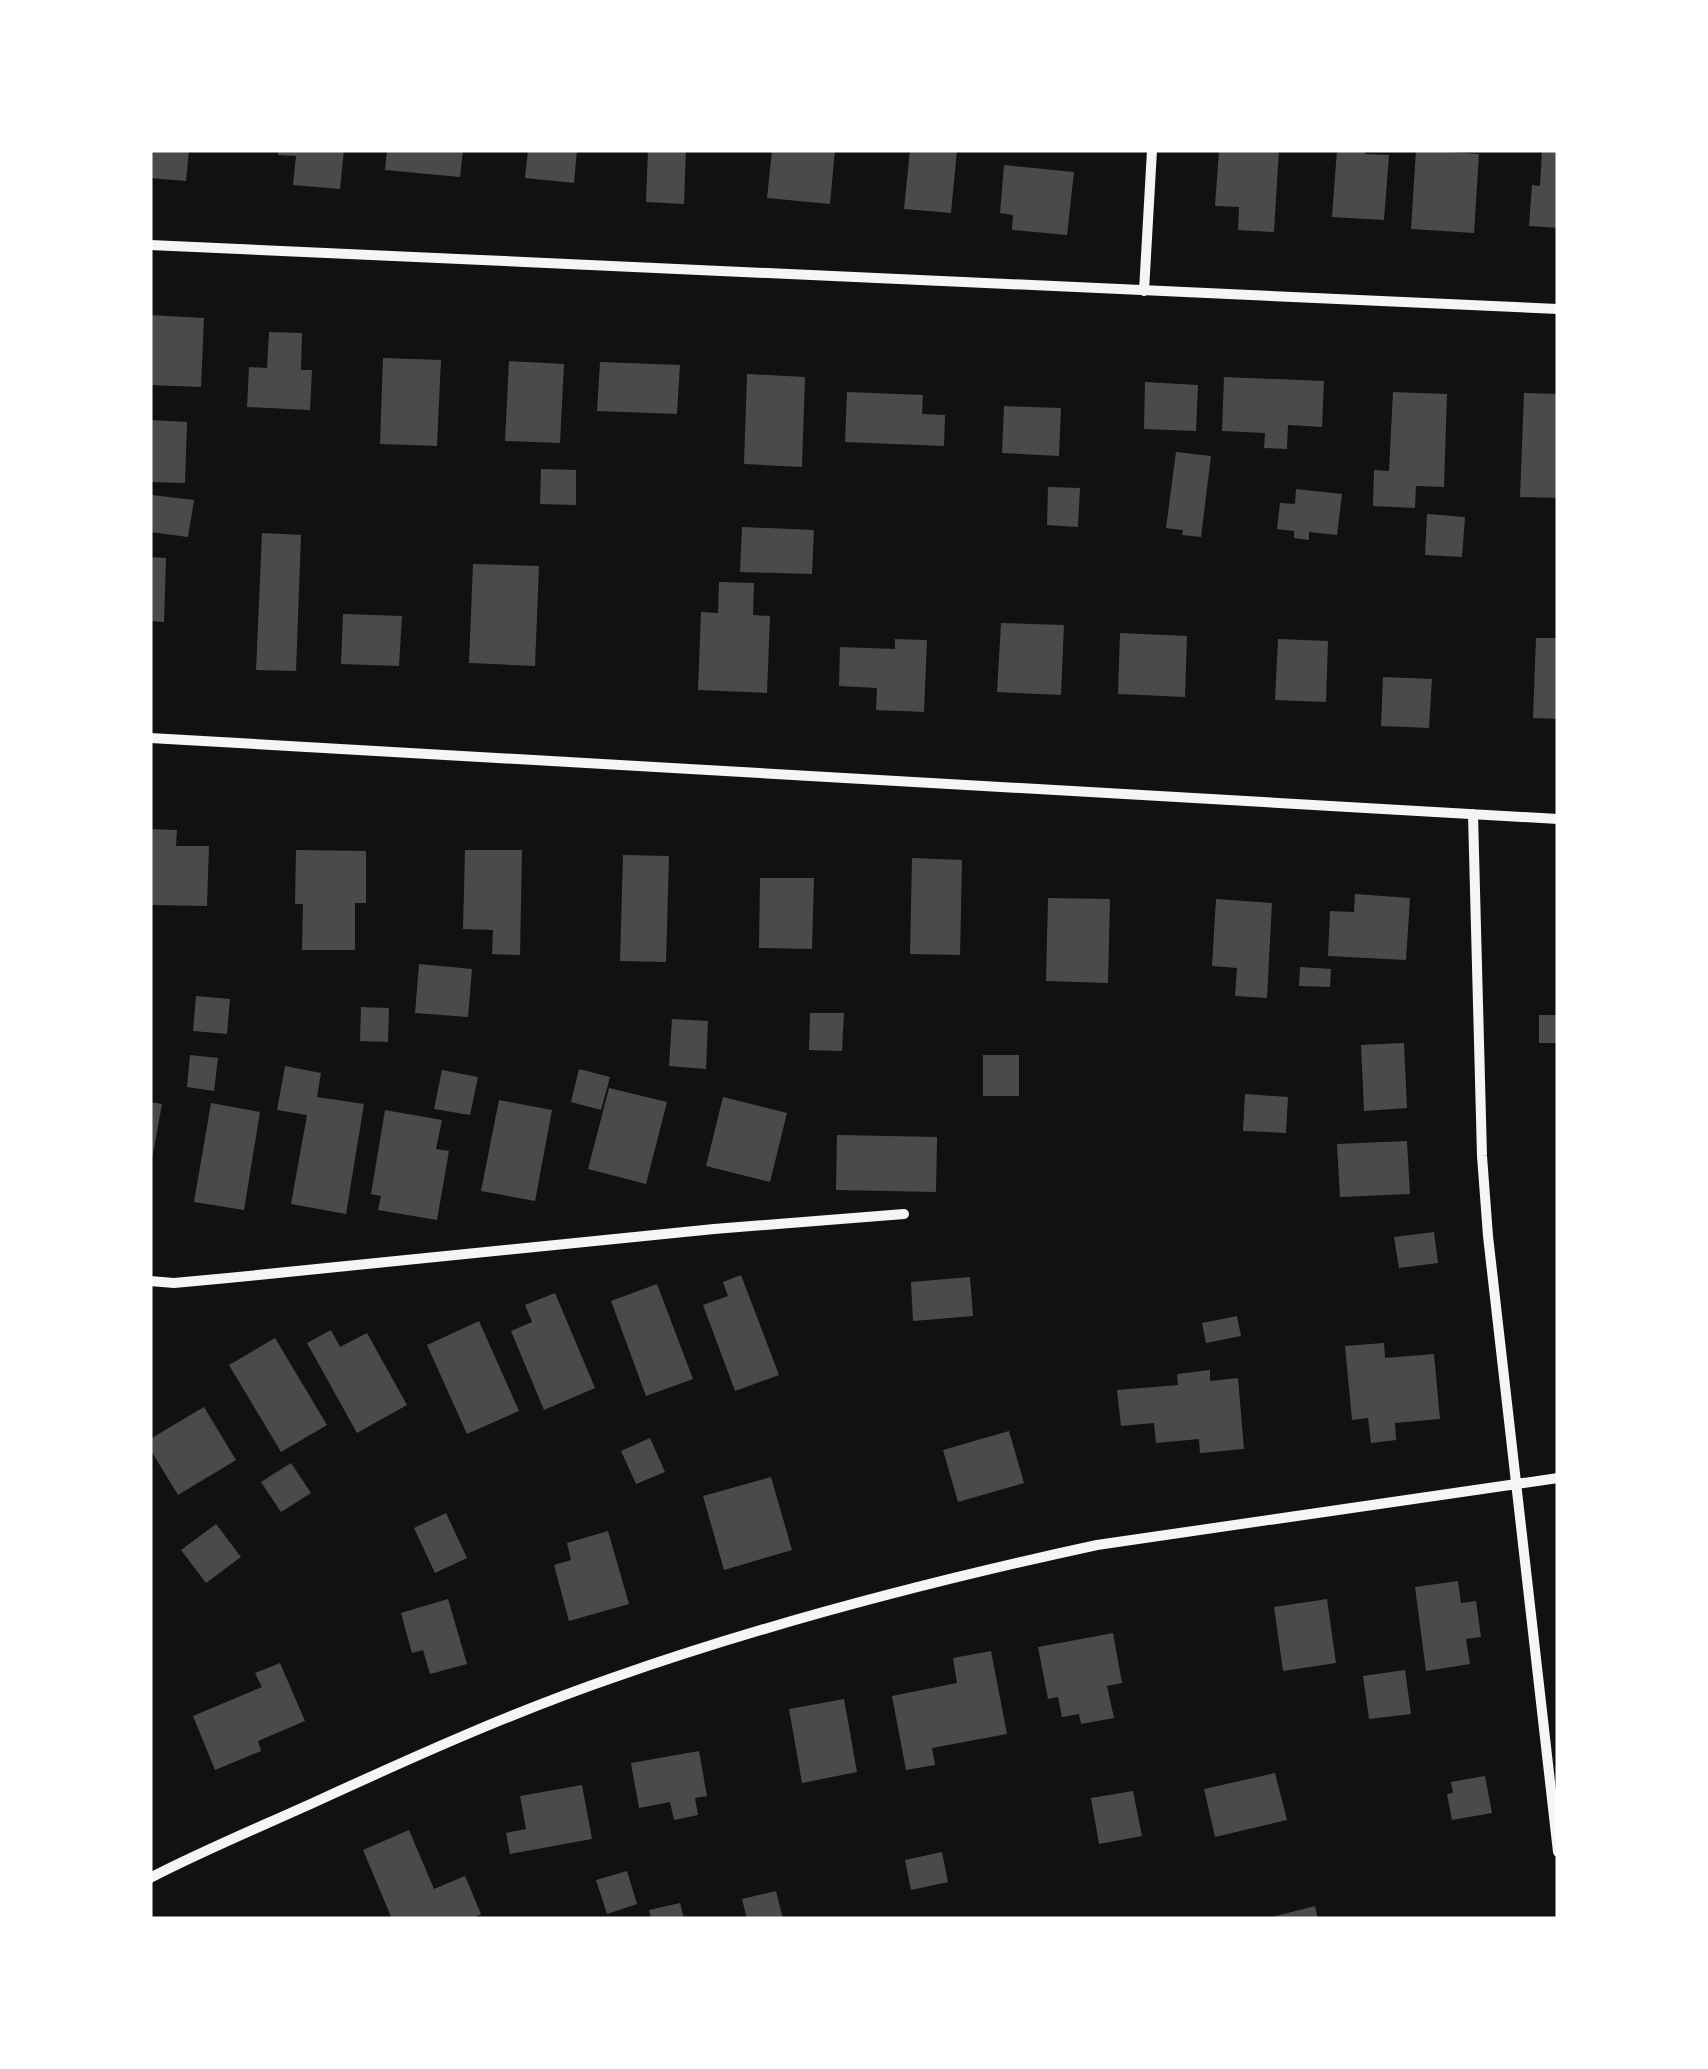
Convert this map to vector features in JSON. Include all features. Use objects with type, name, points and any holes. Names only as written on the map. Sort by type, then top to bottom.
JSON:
[{"type":"street","points":[[1144,291],[1152,150]]},
{"type":"street","points":[[150,245],[1558,309]]},
{"type":"street","points":[[150,738],[1558,820]]},
{"type":"street","points":[[1473,814],[1482,1156],[1488,1236],[1558,1852]]},
{"type":"street","points":[[150,1281],[174,1283],[904,1214]]},
{"type":"street","points":[[150,1878],[382,1771],[535,1706],[779,1625],[1023,1561],[1097,1546],[1558,1478]]},
{"type":"building","points":[[150,150],[189,150],[186,181],[150,178]]},
{"type":"building","points":[[278,150],[344,150],[340,189],[293,185],[296,156],[278,155]]},
{"type":"building","points":[[387,150],[463,150],[460,177],[385,170]]},
{"type":"building","points":[[528,150],[577,150],[574,183],[525,178]]},
{"type":"building","points":[[648,150],[686,150],[684,204],[646,202]]},
{"type":"building","points":[[772,150],[835,150],[830,204],[767,198]]},
{"type":"building","points":[[910,150],[957,150],[951,213],[904,209]]},
{"type":"building","points":[[1219,150],[1279,150],[1274,232],[1238,230],[1239,207],[1215,206]]},
{"type":"building","points":[[1337,150],[1389,155],[1384,220],[1332,217]]},
{"type":"building","points":[[1416,150],[1479,154],[1474,233],[1411,229]]},
{"type":"building","points":[[1542,150],[1558,150],[1558,228],[1529,226],[1532,185],[1540,186]]},
{"type":"building","points":[[1004,165],[1074,172],[1067,235],[1012,230],[1013,215],[1000,213]]},
{"type":"building","points":[[150,315],[204,318],[201,387],[150,385]]},
{"type":"building","points":[[269,332],[302,333],[301,370],[312,370],[310,410],[247,407],[249,367],[267,368]]},
{"type":"building","points":[[383,358],[441,360],[437,446],[380,444]]},
{"type":"building","points":[[509,361],[564,364],[560,443],[505,441]]},
{"type":"building","points":[[600,362],[680,365],[677,414],[597,411]]},
{"type":"building","points":[[747,374],[805,377],[802,467],[744,464]]},
{"type":"building","points":[[1224,377],[1324,381],[1322,427],[1288,425],[1287,449],[1264,448],[1265,433],[1222,431]]},
{"type":"building","points":[[1145,382],[1198,385],[1196,431],[1144,429]]},
{"type":"building","points":[[847,392],[923,395],[922,414],[945,415],[944,446],[845,442]]},
{"type":"building","points":[[1393,392],[1447,394],[1444,487],[1416,486],[1415,508],[1373,506],[1374,470],[1389,471]]},
{"type":"building","points":[[1524,393],[1558,394],[1558,498],[1520,497]]},
{"type":"building","points":[[1004,406],[1061,408],[1059,456],[1002,453]]},
{"type":"building","points":[[150,420],[187,422],[185,483],[150,482]]},
{"type":"building","points":[[1176,452],[1211,456],[1201,537],[1166,528]]},
{"type":"building","points":[[541,469],[576,470],[576,505],[540,504]]},
{"type":"building","points":[[1048,487],[1080,488],[1078,527],[1047,525]]},
{"type":"building","points":[[1296,489],[1342,494],[1337,535],[1309,532],[1309,540],[1294,538],[1294,531],[1277,529],[1280,503],[1295,504]]},
{"type":"building","points":[[152,495],[194,500],[188,537],[150,532]]},
{"type":"building","points":[[1427,514],[1465,517],[1462,557],[1425,555]]},
{"type":"building","points":[[742,527],[814,530],[812,574],[740,572]]},
{"type":"building","points":[[262,533],[301,535],[296,671],[256,670]]},
{"type":"building","points":[[150,557],[166,558],[164,622],[150,621]]},
{"type":"building","points":[[473,564],[539,566],[535,666],[469,663]]},
{"type":"building","points":[[719,582],[754,583],[753,615],[770,616],[767,693],[698,690],[701,612],[718,613]]},
{"type":"building","points":[[343,614],[402,616],[399,666],[341,664]]},
{"type":"building","points":[[1001,623],[1064,625],[1061,695],[997,692]]},
{"type":"building","points":[[1120,633],[1187,636],[1185,697],[1118,694]]},
{"type":"building","points":[[1536,638],[1558,638],[1558,719],[1533,718]]},
{"type":"building","points":[[895,639],[927,640],[924,712],[876,710],[877,688],[839,686],[840,647],[895,649]]},
{"type":"building","points":[[1278,639],[1328,641],[1326,702],[1275,700]]},
{"type":"building","points":[[1383,677],[1432,679],[1429,728],[1381,726]]},
{"type":"building","points":[[150,829],[177,830],[176,846],[209,846],[207,906],[150,905]]},
{"type":"building","points":[[296,850],[366,851],[366,903],[355,903],[355,950],[302,950],[303,904],[295,904]]},
{"type":"building","points":[[465,850],[522,850],[520,955],[492,954],[493,930],[463,929]]},
{"type":"building","points":[[623,855],[669,856],[666,962],[620,961]]},
{"type":"building","points":[[912,858],[962,860],[960,955],[910,954]]},
{"type":"building","points":[[760,878],[814,878],[812,949],[759,948]]},
{"type":"building","points":[[1355,894],[1410,898],[1406,960],[1328,956],[1330,911],[1354,912]]},
{"type":"building","points":[[1048,898],[1110,899],[1108,983],[1046,981]]},
{"type":"building","points":[[1216,899],[1272,903],[1267,998],[1235,996],[1237,968],[1212,966]]},
{"type":"building","points":[[419,964],[472,969],[468,1017],[415,1013]]},
{"type":"building","points":[[1300,967],[1331,969],[1330,987],[1299,986]]},
{"type":"building","points":[[196,996],[230,999],[227,1034],[193,1031]]},
{"type":"building","points":[[361,1007],[389,1008],[388,1042],[360,1041]]},
{"type":"building","points":[[810,1013],[844,1013],[842,1051],[809,1050]]},
{"type":"building","points":[[1539,1015],[1558,1015],[1558,1043],[1539,1043]]},
{"type":"building","points":[[672,1019],[708,1021],[706,1069],[669,1066]]},
{"type":"building","points":[[1404,1043],[1407,1108],[1364,1111],[1361,1045]]},
{"type":"building","points":[[190,1055],[218,1058],[214,1091],[187,1087]]},
{"type":"building","points":[[983,1055],[1019,1055],[1019,1096],[983,1096]]},
{"type":"building","points":[[285,1066],[321,1073],[317,1097],[364,1104],[346,1214],[291,1204],[307,1115],[277,1110]]},
{"type":"building","points":[[579,1069],[610,1077],[601,1110],[571,1102]]},
{"type":"building","points":[[442,1070],[478,1077],[470,1115],[434,1109]]},
{"type":"building","points":[[609,1088],[667,1102],[646,1184],[588,1169]]},
{"type":"building","points":[[1245,1094],[1288,1097],[1286,1133],[1243,1131]]},
{"type":"building","points":[[723,1097],[787,1113],[770,1182],[706,1166]]},
{"type":"building","points":[[499,1100],[552,1110],[535,1201],[481,1191]]},
{"type":"building","points":[[150,1102],[162,1104],[152,1159],[150,1159]]},
{"type":"building","points":[[211,1103],[260,1112],[244,1210],[194,1202]]},
{"type":"building","points":[[385,1110],[442,1120],[436,1149],[449,1151],[437,1220],[378,1210],[381,1196],[371,1194]]},
{"type":"building","points":[[837,1135],[937,1137],[936,1192],[836,1190]]},
{"type":"building","points":[[1407,1141],[1410,1194],[1340,1197],[1337,1144]]},
{"type":"building","points":[[1434,1232],[1438,1263],[1399,1268],[1394,1237]]},
{"type":"building","points":[[741,1275],[779,1375],[735,1391],[703,1305],[728,1296],[723,1282]]},
{"type":"building","points":[[970,1277],[973,1316],[913,1321],[911,1282]]},
{"type":"building","points":[[657,1284],[693,1379],[646,1396],[611,1301]]},
{"type":"building","points":[[555,1293],[595,1388],[544,1410],[511,1331],[532,1322],[525,1305]]},
{"type":"building","points":[[1237,1316],[1241,1336],[1206,1343],[1202,1323]]},
{"type":"building","points":[[479,1321],[519,1411],[467,1434],[427,1345]]},
{"type":"building","points":[[331,1330],[340,1347],[367,1333],[407,1405],[357,1433],[307,1343]]},
{"type":"building","points":[[275,1338],[327,1425],[281,1452],[229,1365]]},
{"type":"building","points":[[1384,1343],[1385,1358],[1434,1354],[1440,1419],[1395,1423],[1396,1440],[1371,1443],[1368,1418],[1352,1420],[1345,1346]]},
{"type":"building","points":[[1210,1370],[1210,1381],[1238,1378],[1244,1449],[1200,1453],[1199,1439],[1156,1443],[1154,1423],[1121,1426],[1117,1390],[1178,1385],[1177,1374]]},
{"type":"building","points":[[204,1407],[236,1460],[178,1495],[150,1449],[150,1439]]},
{"type":"building","points":[[1009,1431],[1024,1483],[958,1502],[943,1450]]},
{"type":"building","points":[[650,1438],[665,1472],[636,1484],[621,1451]]},
{"type":"building","points":[[291,1463],[311,1493],[281,1512],[261,1482]]},
{"type":"building","points":[[771,1477],[792,1550],[724,1570],[703,1496]]},
{"type":"building","points":[[446,1513],[467,1558],[435,1573],[414,1528]]},
{"type":"building","points":[[216,1524],[241,1557],[206,1583],[181,1550]]},
{"type":"building","points":[[608,1531],[629,1604],[569,1621],[554,1565],[571,1560],[567,1543]]},
{"type":"building","points":[[1458,1581],[1461,1603],[1476,1601],[1481,1637],[1466,1639],[1470,1664],[1426,1671],[1415,1587]]},
{"type":"building","points":[[448,1599],[467,1664],[430,1674],[423,1650],[412,1653],[401,1613]]},
{"type":"building","points":[[1327,1599],[1336,1663],[1283,1671],[1274,1607]]},
{"type":"building","points":[[1113,1633],[1122,1683],[1107,1686],[1114,1718],[1081,1724],[1079,1714],[1062,1717],[1058,1697],[1048,1699],[1038,1647]]},
{"type":"building","points":[[991,1651],[1007,1734],[932,1748],[935,1765],[906,1770],[892,1696],[957,1683],[953,1658]]},
{"type":"building","points":[[280,1663],[305,1721],[258,1741],[261,1751],[215,1770],[193,1716],[262,1687],[255,1673]]},
{"type":"building","points":[[1405,1670],[1411,1714],[1369,1719],[1363,1676]]},
{"type":"building","points":[[844,1699],[857,1772],[802,1783],[789,1709]]},
{"type":"building","points":[[699,1751],[707,1796],[695,1798],[698,1815],[674,1820],[670,1802],[639,1808],[631,1763]]},
{"type":"building","points":[[1275,1773],[1287,1820],[1215,1837],[1204,1789]]},
{"type":"building","points":[[1485,1776],[1492,1813],[1452,1820],[1447,1794],[1453,1793],[1451,1782]]},
{"type":"building","points":[[582,1785],[592,1839],[510,1854],[506,1833],[526,1829],[520,1796]]},
{"type":"building","points":[[1133,1791],[1142,1836],[1099,1844],[1091,1798]]},
{"type":"building","points":[[409,1830],[434,1889],[465,1876],[481,1914],[471,1919],[392,1919],[363,1850]]},
{"type":"building","points":[[942,1852],[948,1882],[911,1890],[905,1860]]},
{"type":"building","points":[[627,1871],[637,1904],[607,1914],[596,1880]]},
{"type":"building","points":[[776,1891],[783,1919],[747,1919],[742,1899]]},
{"type":"building","points":[[680,1903],[684,1919],[651,1919],[649,1910]]},
{"type":"building","points":[[1315,1906],[1318,1919],[1268,1919],[1268,1918]]}]
